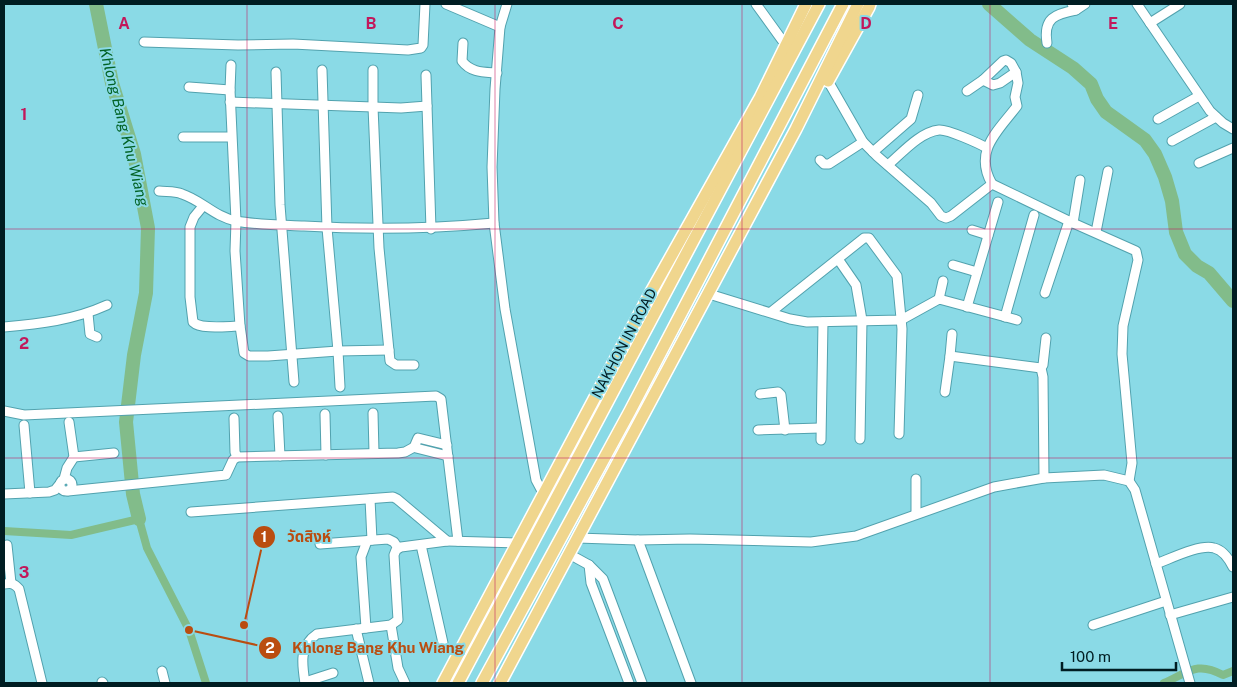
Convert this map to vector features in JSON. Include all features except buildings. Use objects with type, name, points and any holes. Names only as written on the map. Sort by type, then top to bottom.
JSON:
[{"type":"main road","points":[[760,98],[786,30],[800,4]]},
{"type":"main road","name":"NAKHON IN ROAD","points":[[443,683],[646,301],[760,98],[806,4]]},
{"type":"main road","name":"NAKHON IN ROAD","points":[[457,683],[819,4]]},
{"type":"main road","points":[[482,683],[630,411],[842,4]]},
{"type":"main road","points":[[500,683],[796,129],[858,4]]},
{"type":"main road","points":[[796,129],[828,81],[870,4]]},
{"type":"main road","points":[[499,652],[555,582]]},
{"type":"main road","points":[[457,683],[473,628]]},
{"type":"street","points":[[144,42],[238,45],[293,44],[408,50],[421,48],[423,44],[425,4]]},
{"type":"street","points":[[446,4],[500,27]]},
{"type":"street","points":[[507,4],[500,27],[497,73],[492,167],[494,224],[505,309],[536,480],[544,495]]},
{"type":"street","points":[[756,4],[782,40]]},
{"type":"street","points":[[1047,43],[1047,26],[1051,19],[1074,7],[1085,4]]},
{"type":"street","points":[[1137,4],[1199,96],[1216,117],[1233,129]]},
{"type":"street","points":[[1150,23],[1180,4]]},
{"type":"street","points":[[463,43],[462,62],[466,67],[474,71],[497,73]]},
{"type":"street","points":[[967,91],[983,80],[1003,61],[1006,60],[1010,63],[1016,72],[1018,82],[1015,97],[1017,106],[987,148],[985,162],[992,184],[1136,251],[1138,255],[1124,326],[1122,354],[1132,463],[1131,482],[1190,683]]},
{"type":"street","points":[[231,65],[230,102],[236,250],[240,326],[244,353],[249,356],[389,350]]},
{"type":"street","points":[[322,70],[327,228],[340,387]]},
{"type":"street","points":[[374,70],[372,107],[378,230],[390,361],[393,364],[414,365]]},
{"type":"street","points":[[276,72],[282,225],[290,354],[294,382]]},
{"type":"street","points":[[983,80],[996,85],[1016,72]]},
{"type":"street","points":[[426,75],[431,229]]},
{"type":"street","points":[[828,81],[863,142],[932,203],[941,216],[946,218],[951,216],[992,184]]},
{"type":"street","points":[[189,87],[230,90]]},
{"type":"street","points":[[873,152],[911,120],[918,96]]},
{"type":"street","points":[[1158,119],[1199,96]]},
{"type":"street","points":[[230,102],[401,108],[427,106]]},
{"type":"street","points":[[1172,141],[1216,117]]},
{"type":"street","points":[[888,165],[924,135],[940,130],[974,141],[987,148]]},
{"type":"street","points":[[183,137],[231,137]]},
{"type":"street","points":[[820,160],[824,164],[829,164],[863,142]]},
{"type":"street","points":[[1199,163],[1233,148]]},
{"type":"street","points":[[1096,232],[1108,171]]},
{"type":"street","points":[[1045,293],[1071,222],[1080,180]]},
{"type":"street","points":[[159,191],[180,193],[226,218],[236,221],[378,230],[431,229],[494,224]]},
{"type":"street","points":[[967,307],[998,202]]},
{"type":"street","points":[[203,206],[194,217],[190,227],[190,297],[193,322],[202,327],[240,326]]},
{"type":"street","points":[[1005,317],[1034,215]]},
{"type":"street","points":[[972,230],[988,235]]},
{"type":"street","points":[[771,312],[864,238],[869,238],[897,276],[901,320],[898,434]]},
{"type":"street","points":[[838,258],[856,285],[862,320],[860,439]]},
{"type":"street","points":[[954,265],[977,272]]},
{"type":"street","points":[[940,299],[943,281]]},
{"type":"street","points":[[708,294],[790,319],[823,322],[901,320],[940,299],[1017,320]]},
{"type":"street","points":[[4,327],[41,324],[88,314],[107,305]]},
{"type":"street","points":[[88,314],[90,334],[97,337]]},
{"type":"street","points":[[821,440],[823,322]]},
{"type":"street","points":[[945,392],[952,334]]},
{"type":"street","points":[[1044,478],[1043,377],[1041,368],[1046,338]]},
{"type":"street","points":[[950,356],[1041,368]]},
{"type":"street","points":[[760,394],[778,392],[782,400],[785,430]]},
{"type":"street","points":[[4,411],[24,415],[436,396],[441,399],[458,541]]},
{"type":"street","points":[[373,413],[374,453]]},
{"type":"street","points":[[325,414],[326,455]]},
{"type":"street","points":[[278,416],[280,456]]},
{"type":"street","points":[[234,418],[234,452],[237,457]]},
{"type":"street","points":[[69,422],[74,457],[67,468],[62,482],[62,490],[170,482],[226,475],[237,457]]},
{"type":"street","points":[[24,425],[30,493]]},
{"type":"street","points":[[758,430],[820,428]]},
{"type":"street","points":[[416,446],[418,438],[447,445]]},
{"type":"street","points":[[237,457],[405,452],[416,446],[448,456]]},
{"type":"street","points":[[74,457],[114,453]]},
{"type":"street","points":[[577,538],[812,542],[856,536],[994,487],[1044,478],[1104,475],[1131,482]]},
{"type":"street","points":[[916,479],[916,514]]},
{"type":"street","points":[[4,494],[49,492],[62,482]]},
{"type":"street","points":[[190,512],[393,497],[447,541]]},
{"type":"street","points":[[366,628],[361,557],[370,540],[370,499]]},
{"type":"street","points":[[320,544],[390,539],[398,548]]},
{"type":"street","points":[[638,540],[691,683]]},
{"type":"street","points":[[398,548],[447,541],[518,543]]},
{"type":"street","points":[[7,545],[7,583],[16,585],[20,589],[42,683]]},
{"type":"street","points":[[421,545],[443,642]]},
{"type":"street","points":[[1156,564],[1196,549],[1214,547],[1227,557],[1233,567]]},
{"type":"street","points":[[333,673],[305,683],[303,659],[305,644],[317,634],[391,625],[397,622],[399,616],[394,555],[398,548]]},
{"type":"street","points":[[569,554],[589,565],[603,579],[642,683]]},
{"type":"street","points":[[589,565],[591,583],[629,683]]},
{"type":"street","points":[[1170,615],[1233,597]]},
{"type":"street","points":[[599,604],[610,600]]},
{"type":"street","points":[[1093,625],[1166,601]]},
{"type":"street","points":[[391,625],[398,668],[406,683]]},
{"type":"street","points":[[356,629],[369,683]]},
{"type":"street","points":[[612,642],[624,637]]},
{"type":"street","points":[[162,671],[165,683]]},
{"type":"waterway","name":"Khlong Bang Khu Wiang","points":[[96,4],[112,83],[134,154],[148,228],[146,293],[134,355],[126,422],[133,494],[139,519]]},
{"type":"waterway","points":[[989,4],[1030,40],[1073,68],[1091,84],[1097,99],[1106,112],[1145,140],[1155,154],[1165,177],[1172,201],[1176,232],[1185,254],[1197,266],[1209,273],[1233,301]]},
{"type":"waterway","name":"Khlong Bang Khu Wiang","points":[[4,531],[71,535],[139,519],[147,548],[189,630],[206,683]]},
{"type":"waterway","points":[[1164,683],[1199,668],[1223,675],[1233,671]]},
{"type":"place","name":"วัดสิงห์","points":[[244,625]]},
{"type":"place","name":"Khlong Bang Khu Wiang","points":[[189,630]]}]
